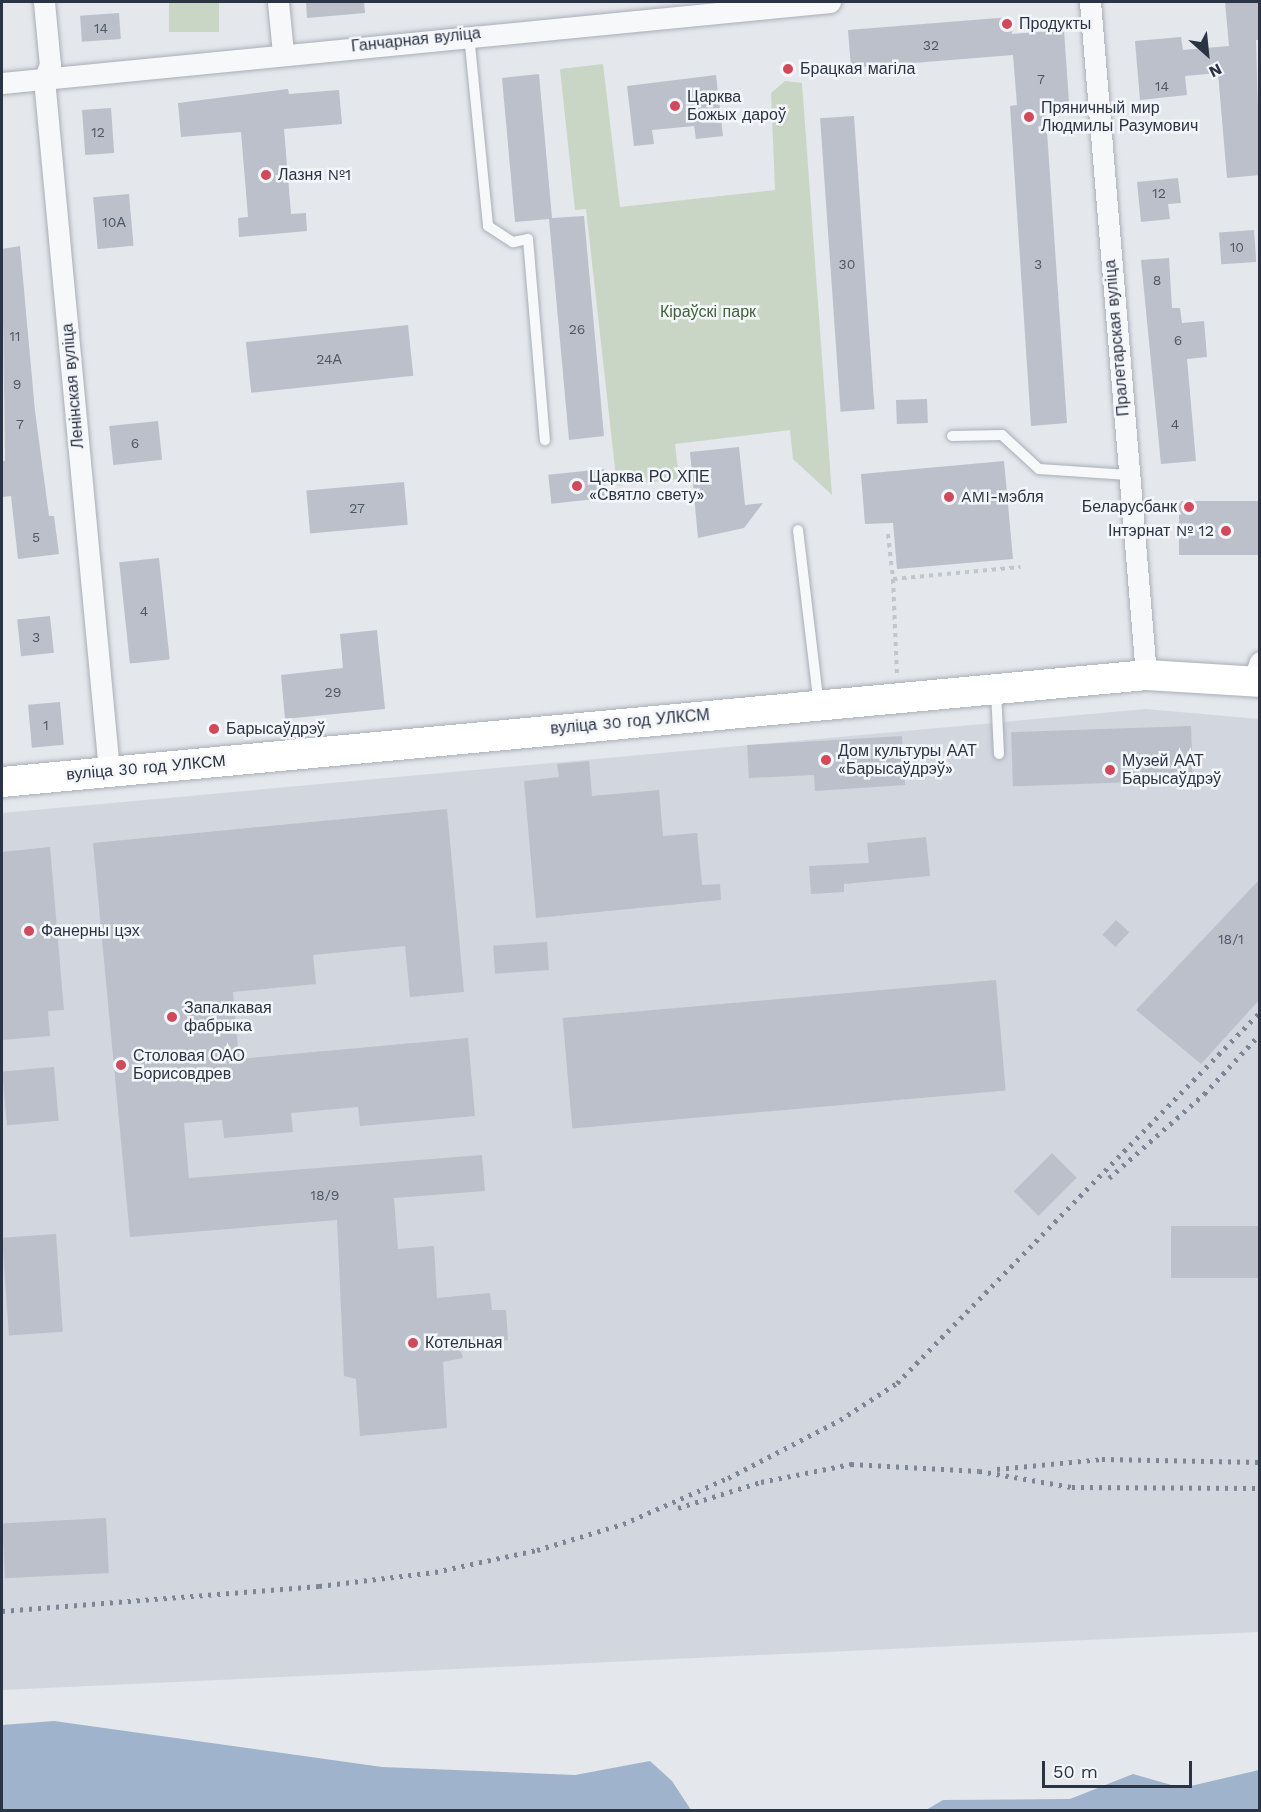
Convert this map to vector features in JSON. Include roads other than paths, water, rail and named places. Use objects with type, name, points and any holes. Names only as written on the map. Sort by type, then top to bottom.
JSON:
[{"type":"main road","name":"вуліца 30 год УЛКСМ","points":[[2,782],[1146,675],[1257,675]]},
{"type":"street","name":"Ленінская вуліца","points":[[44,2],[50,65],[45,79],[109,771]]},
{"type":"street","points":[[278,2],[283,53]]},
{"type":"street","name":"Ганчарная вуліца","points":[[2,83],[469,35],[681,8],[830,2]]},
{"type":"street","name":"Пралетарская вуліца","points":[[1090,2],[1146,675]]},
{"type":"lane","points":[[469,35],[489,226],[513,242],[528,239],[545,440]]},
{"type":"lane","points":[[952,436],[1002,435],[1039,469],[1128,475]]},
{"type":"lane","points":[[798,530],[819,705]]},
{"type":"lane","points":[[996,689],[999,754]]},
{"type":"water","points":[[54,1721],[382,1767],[575,1775],[650,1761],[672,1781],[691,1810],[2,1810],[2,1725]]},
{"type":"water","points":[[1259,1770],[1259,1810],[926,1810],[943,1800],[1070,1799],[1133,1774],[1182,1788]]},
{"type":"railway","points":[[2,1611],[319,1586],[435,1572],[537,1550],[623,1524],[728,1478],[840,1420],[897,1383],[1260,1012]]},
{"type":"railway","points":[[1109,1178],[1204,1094],[1260,1034]]},
{"type":"railway","points":[[997,1469],[1102,1459],[1260,1462]]},
{"type":"railway","points":[[678,1508],[761,1482],[851,1464],[979,1471],[1072,1487],[1260,1488]]},
{"type":"place","name":"Продукты","points":[[1007,24]]},
{"type":"place","name":"Брацкая магіла","points":[[788,69]]},
{"type":"place","name":"Царква Божых дароў","points":[[675,106]]},
{"type":"place","name":"Пряничный мир Людмилы Разумович","points":[[1029,117]]},
{"type":"place","name":"Лазня №1","points":[[266,175]]},
{"type":"place","name":"Царква РО ХПЕ «Святло свету»","points":[[577,486]]},
{"type":"place","name":"AMI-мэбля","points":[[949,497]]},
{"type":"place","name":"Беларусбанк","points":[[1189,507]]},
{"type":"place","name":"Інтэрнат № 12","points":[[1226,531]]},
{"type":"place","name":"Барысаўдрэў","points":[[214,729]]},
{"type":"place","name":"Дом культуры ААТ «Барысаўдрэў»","points":[[826,760]]},
{"type":"place","name":"Музей ААТ Барысаўдрэў","points":[[1110,770]]},
{"type":"place","name":"Фанерны цэх","points":[[29,931]]},
{"type":"place","name":"Запалкавая фабрыка","points":[[172,1017]]},
{"type":"place","name":"Столовая ОАО Борисовдрев","points":[[121,1065]]},
{"type":"place","name":"Котельная","points":[[413,1343]]},
{"type":"park label","name":"Кіраўскі парк","points":[[708,312]]}]
